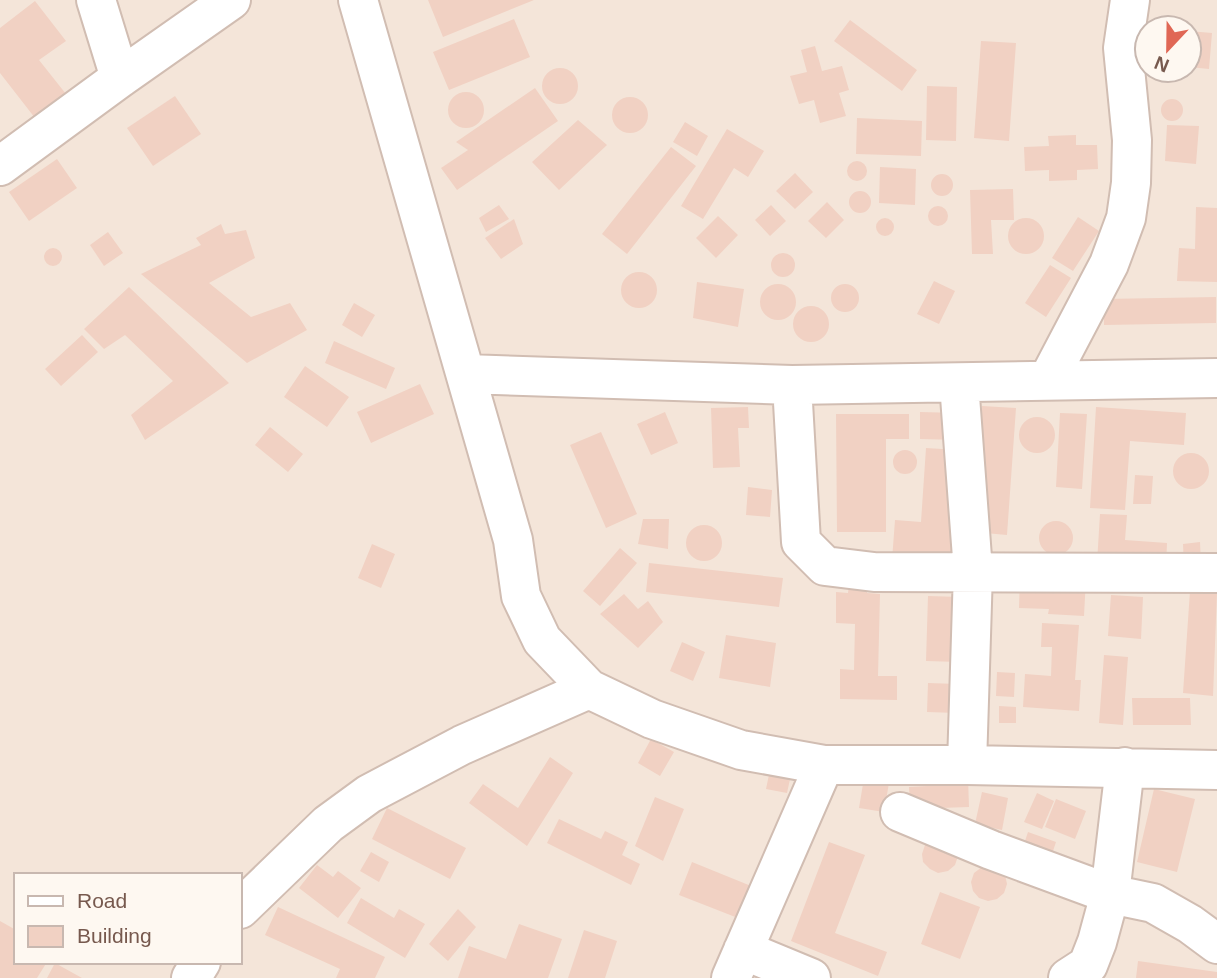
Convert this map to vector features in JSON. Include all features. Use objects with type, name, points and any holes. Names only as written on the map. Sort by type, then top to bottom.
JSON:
[{"type":"street","points":[[96,0],[120,78]]},
{"type":"street","points":[[0,166],[231,0]]},
{"type":"street","points":[[358,0],[513,540],[521,596],[542,640],[589,689],[652,719],[741,750],[824,765],[1217,770]]},
{"type":"street","points":[[1048,380],[1109,264],[1126,218],[1131,183],[1132,140],[1123,48],[1130,0]]},
{"type":"street","points":[[466,374],[792,385],[1217,378]]},
{"type":"street","points":[[959,383],[973,571],[967,765]]},
{"type":"street","points":[[792,385],[802,542],[825,566],[874,572],[1217,573]]},
{"type":"street","points":[[242,907],[328,824],[369,794],[462,744],[589,689]]},
{"type":"street","points":[[811,978],[737,964],[824,765]]},
{"type":"street","points":[[1081,974],[1097,942],[1110,894],[1125,767]]},
{"type":"street","points":[[900,812],[991,850],[1110,894],[1153,902],[1217,944]]},
{"type":"shaded area","points":[[0,0],[1217,0],[1217,978],[0,978]]},
{"type":"building","points":[[428,0],[534,0],[443,37]]},
{"type":"building","points":[[35,1],[66,41],[39,60],[66,94],[35,118],[0,73],[0,28]]},
{"type":"building","points":[[514,19],[530,57],[449,90],[433,52]]},
{"type":"building","points":[[850,20],[917,70],[902,91],[834,41]]},
{"type":"building","points":[[1203,32],[1212,33],[1209,69],[1203,68]]},
{"type":"building","points":[[981,41],[1016,43],[1009,141],[974,138]]},
{"type":"building","points":[[815,46],[822,71],[842,66],[849,90],[839,93],[846,116],[820,123],[814,100],[799,104],[790,76],[807,72],[801,50]]},
{"type":"building","points":[[560,68],[572,74],[578,86],[572,98],[560,104],[548,98],[542,86],[548,74]]},
{"type":"building","points":[[927,86],[957,87],[956,141],[926,140]]},
{"type":"building","points":[[535,88],[558,121],[457,190],[441,168],[468,150],[456,142]]},
{"type":"building","points":[[466,92],[478,98],[484,110],[478,122],[466,128],[454,122],[448,110],[454,98]]},
{"type":"building","points":[[175,96],[201,134],[153,166],[127,128]]},
{"type":"building","points":[[630,97],[642,103],[648,115],[642,127],[630,133],[618,127],[612,115],[618,103]]},
{"type":"building","points":[[1172,99],[1180,102],[1183,110],[1180,118],[1172,121],[1164,118],[1161,110],[1164,102]]},
{"type":"building","points":[[857,118],[922,121],[921,156],[856,154]]},
{"type":"building","points":[[578,120],[607,145],[559,190],[532,162]]},
{"type":"building","points":[[685,122],[708,136],[697,156],[673,142]]},
{"type":"building","points":[[1167,125],[1199,126],[1196,164],[1165,161]]},
{"type":"building","points":[[727,129],[764,151],[748,177],[734,168],[703,219],[681,206]]},
{"type":"building","points":[[1076,135],[1076,145],[1097,145],[1098,169],[1077,170],[1077,180],[1049,181],[1049,170],[1025,171],[1024,147],[1049,146],[1048,136]]},
{"type":"building","points":[[671,147],[696,166],[627,254],[602,234]]},
{"type":"building","points":[[57,159],[77,188],[29,221],[9,192]]},
{"type":"building","points":[[857,161],[864,164],[867,171],[864,178],[857,181],[850,178],[847,171],[850,164]]},
{"type":"building","points":[[880,167],[916,169],[915,205],[879,203]]},
{"type":"building","points":[[795,173],[813,192],[795,209],[776,191]]},
{"type":"building","points":[[942,174],[950,177],[953,185],[950,193],[942,196],[934,193],[931,185],[934,177]]},
{"type":"building","points":[[1013,189],[1014,220],[991,220],[993,254],[972,254],[970,190]]},
{"type":"building","points":[[860,191],[868,194],[871,202],[868,210],[860,213],[852,210],[849,202],[852,194]]},
{"type":"building","points":[[827,202],[844,220],[826,238],[808,221]]},
{"type":"building","points":[[499,205],[509,219],[486,232],[479,218]]},
{"type":"building","points":[[771,205],[786,221],[770,236],[755,220]]},
{"type":"building","points":[[934,206],[942,206],[948,216],[942,226],[934,226],[928,220],[928,212]]},
{"type":"building","points":[[1196,207],[1217,208],[1217,282],[1177,281],[1179,248],[1195,249]]},
{"type":"building","points":[[718,216],[738,235],[716,258],[696,238]]},
{"type":"building","points":[[1078,217],[1099,231],[1073,271],[1052,258]]},
{"type":"building","points":[[885,218],[891,221],[894,227],[891,233],[885,236],[879,233],[876,227],[879,221]]},
{"type":"building","points":[[1026,218],[1039,223],[1044,236],[1039,249],[1026,254],[1013,249],[1008,236],[1013,223]]},
{"type":"building","points":[[514,219],[523,244],[501,259],[485,238]]},
{"type":"building","points":[[221,224],[225,234],[246,230],[255,258],[209,283],[251,317],[290,303],[307,330],[247,363],[141,274],[201,245],[196,238]]},
{"type":"building","points":[[108,232],[123,253],[104,266],[90,245]]},
{"type":"building","points":[[49,248],[57,248],[62,257],[60,264],[49,266],[44,261],[44,253]]},
{"type":"building","points":[[783,253],[792,256],[795,265],[792,274],[783,277],[774,274],[771,265],[774,256]]},
{"type":"building","points":[[1050,265],[1071,278],[1046,317],[1025,303]]},
{"type":"building","points":[[639,272],[651,278],[657,290],[651,302],[639,308],[627,302],[621,290],[627,278]]},
{"type":"building","points":[[934,281],[955,291],[939,324],[917,314]]},
{"type":"building","points":[[697,282],[744,289],[738,327],[693,318]]},
{"type":"building","points":[[778,284],[790,290],[796,302],[790,314],[778,320],[766,314],[760,302],[766,290]]},
{"type":"building","points":[[845,284],[855,288],[859,298],[855,308],[845,312],[835,308],[831,298],[835,288]]},
{"type":"building","points":[[129,287],[229,383],[145,440],[131,415],[173,381],[125,335],[104,349],[84,329]]},
{"type":"building","points":[[1216,297],[1216,323],[1104,325],[1104,299]]},
{"type":"building","points":[[354,303],[375,315],[362,337],[342,325]]},
{"type":"building","points":[[811,306],[823,312],[829,324],[823,336],[811,342],[799,336],[793,324],[799,312]]},
{"type":"building","points":[[82,335],[98,352],[61,386],[45,369]]},
{"type":"building","points":[[334,341],[395,368],[386,389],[325,363]]},
{"type":"building","points":[[305,366],[349,397],[327,427],[284,397]]},
{"type":"building","points":[[420,384],[434,414],[371,443],[357,412]]},
{"type":"building","points":[[982,406],[1016,408],[1007,535],[974,532]]},
{"type":"building","points":[[748,407],[749,428],[738,428],[740,467],[713,468],[711,408]]},
{"type":"building","points":[[1096,407],[1186,413],[1184,445],[1130,441],[1125,510],[1090,508]]},
{"type":"building","points":[[665,412],[678,443],[651,455],[637,424]]},
{"type":"building","points":[[920,412],[959,413],[959,440],[920,439]]},
{"type":"building","points":[[1060,413],[1087,414],[1082,489],[1056,487]]},
{"type":"building","points":[[836,414],[909,414],[909,439],[886,439],[886,532],[837,532]]},
{"type":"building","points":[[1037,417],[1049,423],[1055,435],[1049,447],[1037,453],[1025,447],[1019,435],[1025,423]]},
{"type":"building","points":[[270,427],[303,454],[288,472],[255,445]]},
{"type":"building","points":[[601,432],[637,514],[606,528],[570,445]]},
{"type":"building","points":[[926,448],[958,450],[951,564],[892,560],[895,520],[921,522]]},
{"type":"building","points":[[905,450],[914,453],[917,462],[914,471],[905,474],[896,471],[893,462],[896,453]]},
{"type":"building","points":[[1191,453],[1203,459],[1209,471],[1203,483],[1191,489],[1179,483],[1173,471],[1179,459]]},
{"type":"building","points":[[1135,475],[1153,476],[1151,504],[1133,504]]},
{"type":"building","points":[[748,487],[772,490],[770,517],[746,515]]},
{"type":"building","points":[[1100,514],[1127,515],[1125,540],[1167,543],[1166,567],[1097,563]]},
{"type":"building","points":[[643,519],[669,519],[668,549],[638,544]]},
{"type":"building","points":[[1056,521],[1068,526],[1073,538],[1068,550],[1056,555],[1044,550],[1039,538],[1044,526]]},
{"type":"building","points":[[704,525],[716,531],[722,543],[716,555],[704,561],[692,555],[686,543],[692,531]]},
{"type":"building","points":[[1200,542],[1201,565],[1184,566],[1183,544]]},
{"type":"building","points":[[372,544],[395,554],[381,588],[358,578]]},
{"type":"building","points":[[620,548],[637,563],[600,606],[583,591]]},
{"type":"building","points":[[649,563],[783,578],[779,607],[646,592]]},
{"type":"building","points":[[1020,576],[1086,578],[1084,616],[1048,614],[1049,609],[1019,608]]},
{"type":"building","points":[[849,583],[867,583],[867,593],[880,594],[878,676],[897,676],[897,700],[840,699],[840,669],[854,670],[855,624],[836,623],[836,592],[848,593]]},
{"type":"building","points":[[1190,591],[1217,593],[1213,696],[1183,693]]},
{"type":"building","points":[[624,594],[638,609],[648,601],[663,622],[638,648],[600,614]]},
{"type":"building","points":[[1111,595],[1143,597],[1141,639],[1108,636]]},
{"type":"building","points":[[928,596],[960,597],[959,662],[926,661]]},
{"type":"building","points":[[1042,623],[1079,625],[1075,680],[1081,680],[1079,711],[1023,707],[1025,674],[1051,676],[1052,647],[1041,647]]},
{"type":"building","points":[[726,635],[776,643],[770,687],[719,678]]},
{"type":"building","points":[[682,642],[705,652],[693,681],[670,671]]},
{"type":"building","points":[[1104,655],[1128,657],[1123,725],[1099,723]]},
{"type":"building","points":[[997,672],[1015,673],[1014,697],[996,696]]},
{"type":"building","points":[[928,683],[958,684],[957,713],[927,712]]},
{"type":"building","points":[[1132,698],[1190,698],[1191,725],[1133,725]]},
{"type":"building","points":[[999,706],[1016,707],[1016,723],[999,723]]},
{"type":"building","points":[[651,739],[674,752],[660,776],[638,763]]},
{"type":"building","points":[[550,757],[573,773],[527,846],[469,803],[483,784],[518,808]]},
{"type":"building","points":[[771,765],[792,770],[787,793],[766,789]]},
{"type":"building","points":[[865,772],[890,777],[884,812],[859,808]]},
{"type":"building","points":[[968,778],[969,807],[910,809],[909,787],[927,786],[927,779]]},
{"type":"building","points":[[1154,789],[1195,799],[1177,872],[1137,862]]},
{"type":"building","points":[[982,792],[1008,798],[1002,830],[975,824]]},
{"type":"building","points":[[1037,793],[1054,801],[1042,829],[1024,822]]},
{"type":"building","points":[[655,797],[684,809],[663,861],[635,846]]},
{"type":"building","points":[[1056,799],[1086,811],[1075,839],[1045,827]]},
{"type":"building","points":[[387,808],[466,848],[450,879],[372,839]]},
{"type":"building","points":[[559,819],[601,839],[605,831],[628,842],[622,855],[640,864],[631,885],[547,843]]},
{"type":"building","points":[[1028,832],[1056,842],[1052,854],[1024,844]]},
{"type":"building","points":[[932,839],[958,856],[955,865],[948,871],[938,873],[923,862],[925,845]]},
{"type":"building","points":[[829,842],[865,855],[835,933],[887,952],[878,976],[791,941]]},
{"type":"building","points":[[371,852],[389,862],[379,882],[360,871]]},
{"type":"building","points":[[692,862],[756,888],[743,920],[679,895]]},
{"type":"building","points":[[317,865],[333,877],[338,871],[361,888],[338,918],[299,888]]},
{"type":"building","points":[[982,867],[1005,875],[1007,884],[1004,893],[997,899],[988,901],[979,898],[973,891],[971,882],[974,873]]},
{"type":"building","points":[[940,892],[980,907],[960,959],[921,944]]},
{"type":"building","points":[[361,898],[394,918],[399,909],[425,924],[405,958],[347,923]]},
{"type":"building","points":[[278,907],[385,957],[375,978],[336,978],[340,969],[265,935]]},
{"type":"building","points":[[458,909],[476,927],[448,961],[429,944]]},
{"type":"building","points":[[0,921],[14,929],[14,964],[46,964],[37,978],[0,978]]},
{"type":"building","points":[[519,924],[562,939],[548,978],[458,978],[469,946],[506,959]]},
{"type":"building","points":[[584,930],[617,941],[605,978],[568,978]]},
{"type":"building","points":[[1138,961],[1217,972],[1217,978],[1136,978]]},
{"type":"building","points":[[57,964],[82,978],[47,978]]}]
